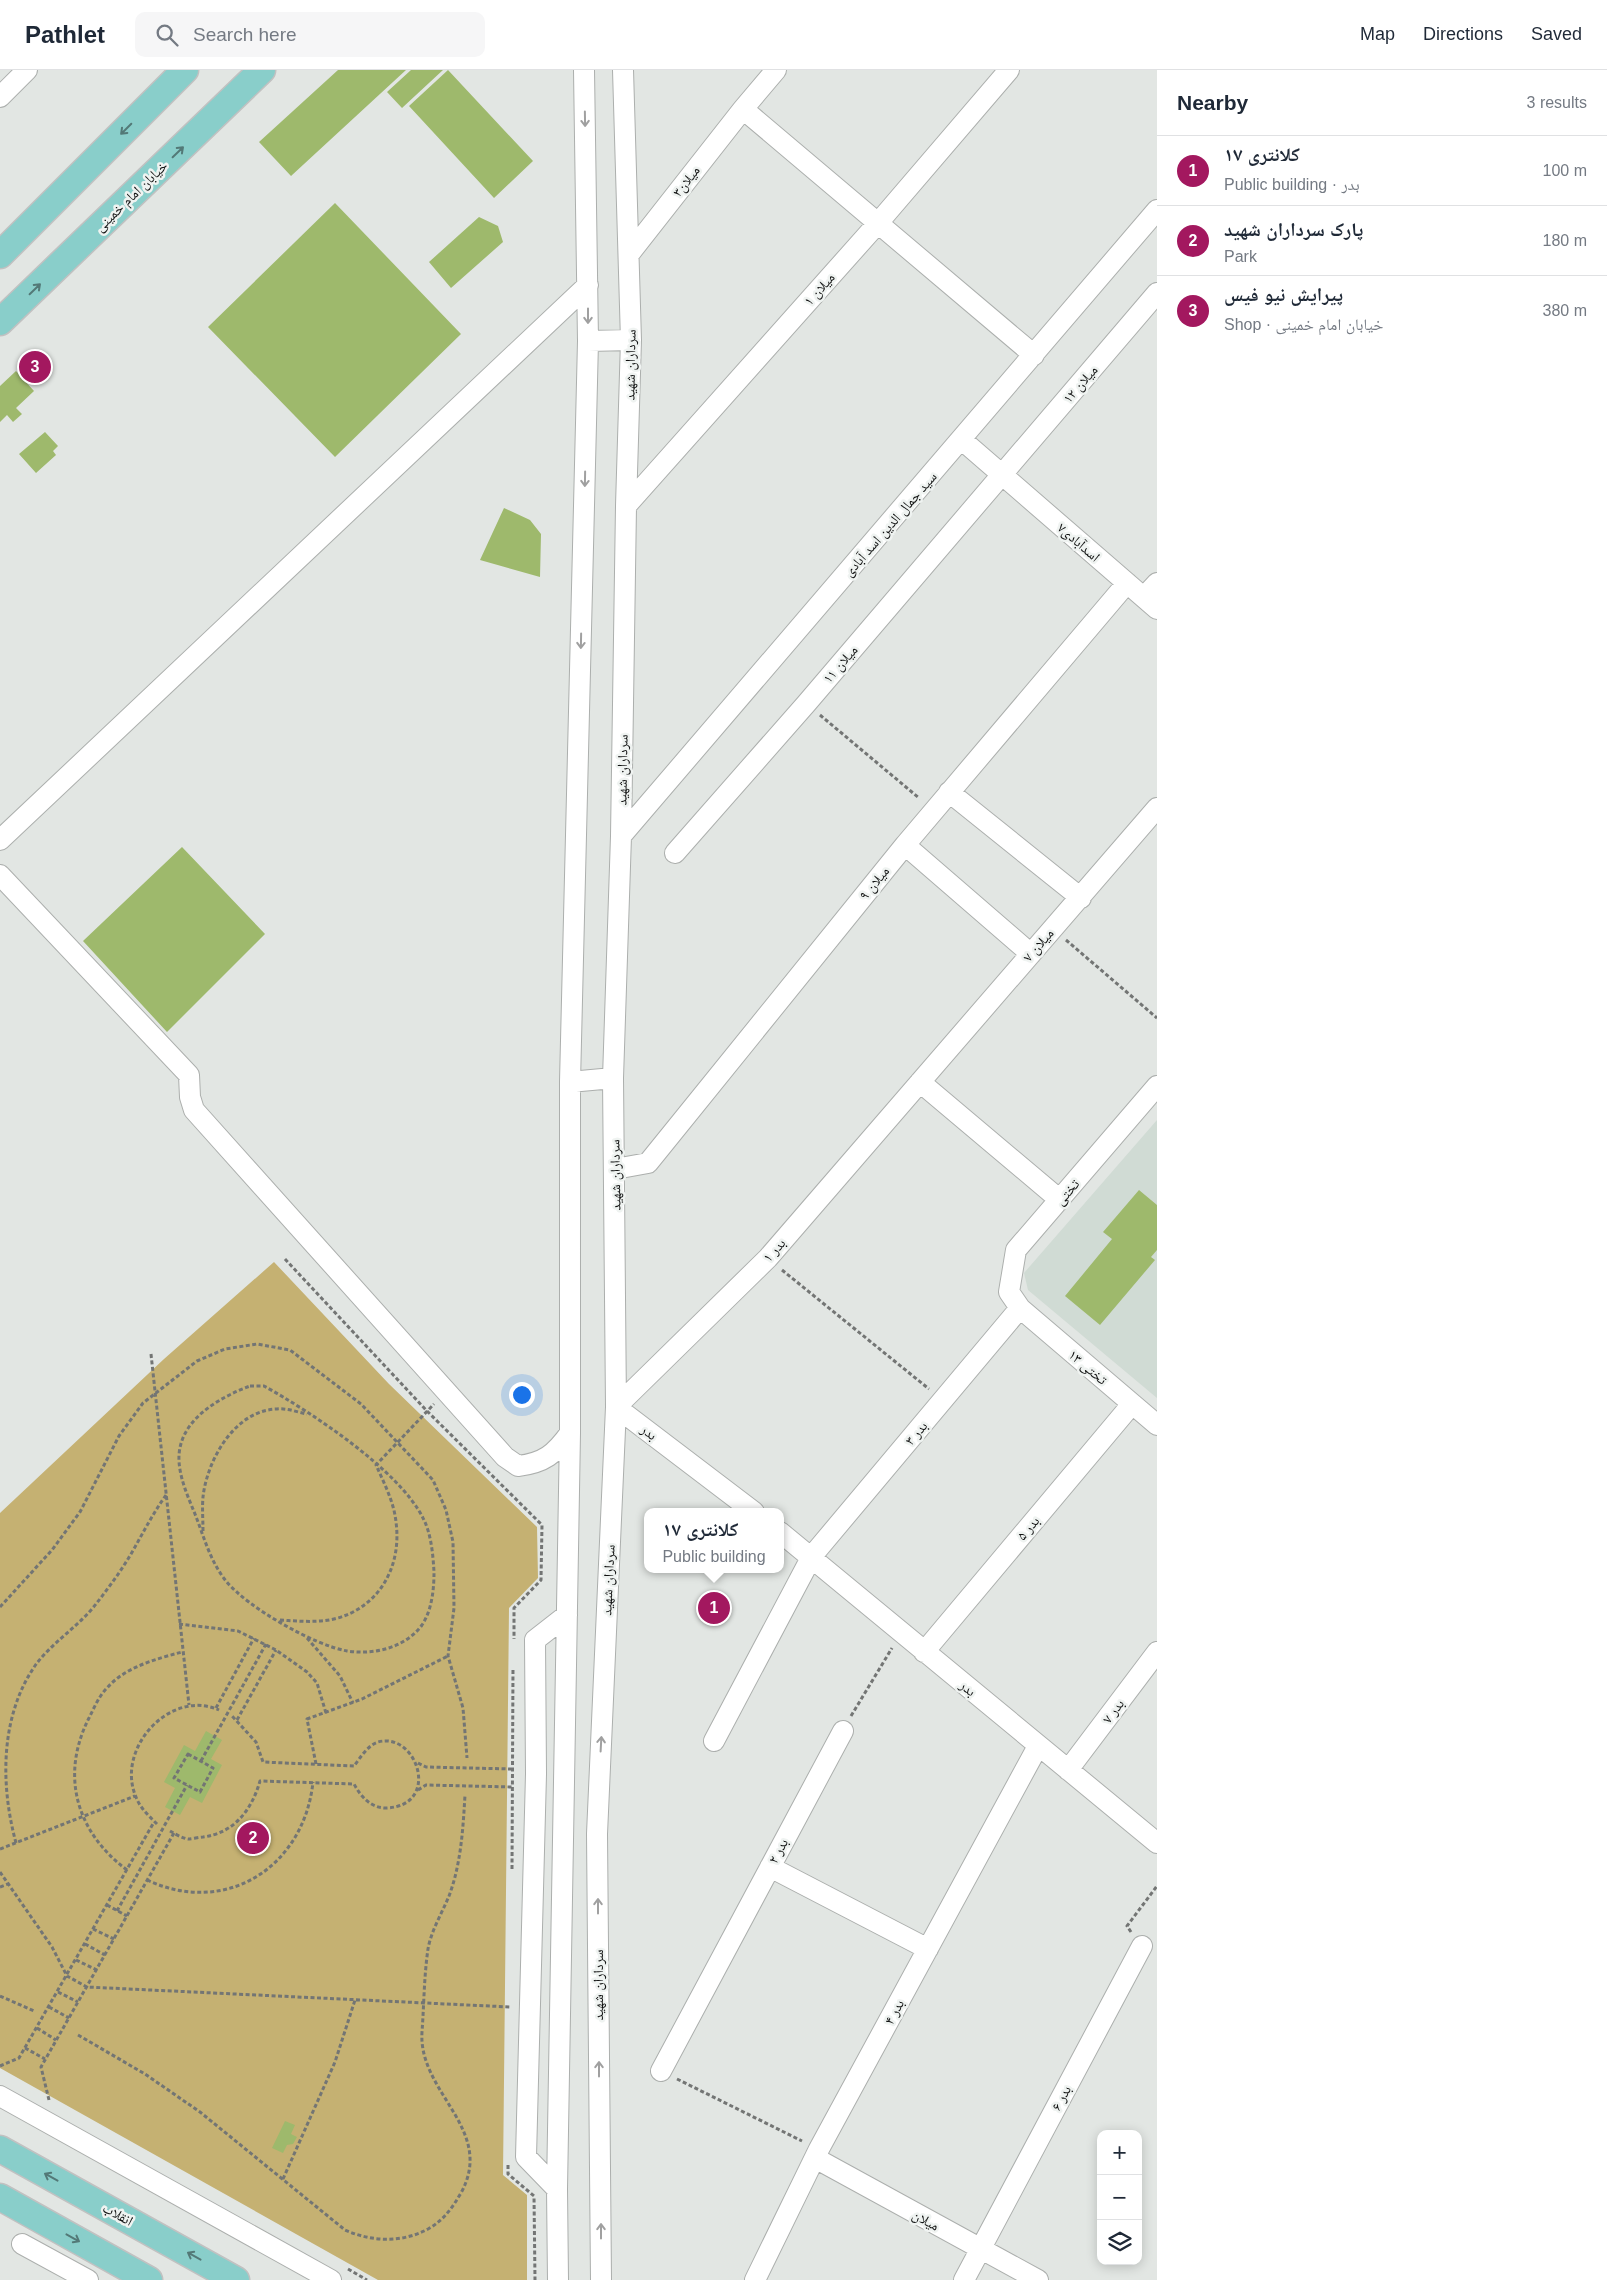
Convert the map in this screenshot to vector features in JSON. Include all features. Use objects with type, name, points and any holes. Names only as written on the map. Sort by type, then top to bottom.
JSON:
[{"type":"main road","points":[[0,255],[185,70]]},
{"type":"main road","name":"خیابان امام خمینی","points":[[0,322],[262,70]]},
{"type":"main road","name":"انقلاب","points":[[0,2149],[236,2280]]},
{"type":"main road","points":[[0,2196],[148,2280]]},
{"type":"street","points":[[0,97],[26,70]]},
{"type":"street","points":[[558,2280],[557,2190],[570,1433],[570,1082],[588,341],[584,70]]},
{"type":"street","name":"سرداران شهید","points":[[601,2280],[597,1834],[616,1407],[613,1078],[622,836],[626,506],[631,340],[630,254],[623,70]]},
{"type":"street","name":"میلان۳","points":[[630,254],[743,109],[776,70]]},
{"type":"street","name":"میلان ۱","points":[[626,506],[878,223],[1009,70]]},
{"type":"street","points":[[743,109],[1034,355]]},
{"type":"street","name":"سید جمال الدین اسد آبادی","points":[[622,836],[1157,210]]},
{"type":"street","points":[[0,840],[588,285]]},
{"type":"street","name":"میلان ۱۲","points":[[1002,474],[1157,293]]},
{"type":"street","points":[[588,341],[631,340]]},
{"type":"street","name":"اسدآبادی۷","points":[[962,440],[1127,583],[1153,596]]},
{"type":"street","name":"میلان ۱۱","points":[[675,853],[806,704],[1002,474]]},
{"type":"street","name":"میلان ۹","points":[[615,1169],[648,1163],[905,845],[1127,583]]},
{"type":"street","points":[[949,792],[1080,898]]},
{"type":"street","name":"میلان ۷","points":[[920,1082],[1157,808]]},
{"type":"street","points":[[905,845],[1031,954]]},
{"type":"street","points":[[0,875],[189,1075],[190,1096],[194,1110],[505,1458],[518,1466],[534,1464],[554,1454],[570,1433]]},
{"type":"street","points":[[570,1082],[613,1078]]},
{"type":"street","points":[[920,1082],[1060,1200]]},
{"type":"street","name":"بدر ۱","points":[[616,1407],[768,1258],[920,1082]]},
{"type":"street","name":"تختی","points":[[1020,1308],[1009,1292],[1016,1250],[1157,1086]]},
{"type":"street","name":"بدر ۳","points":[[714,1741],[812,1556],[1020,1308]]},
{"type":"street","name":"تختی ۱۳","points":[[1020,1308],[1157,1425]]},
{"type":"street","name":"بدر ۵","points":[[924,1652],[1132,1404]]},
{"type":"street","name":"بدر","points":[[616,1407],[749,1508]]},
{"type":"street","name":"بدر","points":[[784,1535],[812,1556],[901,1633],[1157,1843]]},
{"type":"street","points":[[557,2190],[526,2157],[536,1778],[535,1640],[567,1615]]},
{"type":"street","name":"بدر ۷","points":[[1068,1770],[1157,1652]]},
{"type":"street","name":"بدر ۲","points":[[661,2071],[843,1731]]},
{"type":"street","name":"بدر ۴","points":[[755,2280],[817,2154],[1038,1746]]},
{"type":"street","points":[[770,1867],[928,1949]]},
{"type":"street","name":"بدر ۶","points":[[964,2280],[1142,1946]]},
{"type":"street","points":[[0,2096],[331,2280]]},
{"type":"street","name":"میلان","points":[[817,2154],[980,2250],[1038,2280]]},
{"type":"street","points":[[22,2244],[88,2280]]},
{"type":"path","points":[[806,704],[934,811]]},
{"type":"path","points":[[1053,928],[1157,1018]]},
{"type":"path","points":[[768,1258],[943,1401]]},
{"type":"path","points":[[285,1259],[427,1411],[542,1525],[541,1580],[514,1608],[514,1648]]},
{"type":"path","points":[[0,1607],[52,1550],[80,1512],[119,1436],[143,1403],[197,1361],[225,1349],[257,1344],[290,1350],[361,1404],[433,1480],[450,1526],[453,1542],[455,1572],[454,1608],[448,1656],[463,1708],[467,1758]]},
{"type":"path","points":[[151,1354],[189,1705]]},
{"type":"path","points":[[250,1386],[264,1386],[346,1439],[376,1464],[408,1494],[424,1520],[433,1559],[434,1582],[428,1614],[422,1625],[402,1642],[391,1648],[357,1653],[317,1643],[246,1600],[227,1582],[208,1553],[204,1535],[184,1484],[179,1461],[181,1445],[190,1425],[209,1406],[228,1394],[250,1386]]},
{"type":"path","points":[[376,1464],[446,1391]]},
{"type":"path","points":[[204,1535],[203,1496],[207,1481],[223,1444],[234,1429],[249,1418],[265,1410],[292,1410],[310,1415]]},
{"type":"path","points":[[279,1620],[315,1621],[333,1619],[350,1614],[366,1605],[380,1592],[393,1568],[398,1538],[393,1507],[376,1464]]},
{"type":"path","points":[[16,1843],[6,1818],[0,1768],[7,1722],[18,1693],[37,1661],[86,1616],[112,1583],[166,1495]]},
{"type":"path","points":[[179,1624],[238,1631],[276,1650],[307,1672],[317,1683],[326,1713]]},
{"type":"path","points":[[843,1731],[901,1633]]},
{"type":"path","points":[[305,1636],[340,1676],[353,1703]]},
{"type":"path","points":[[0,2066],[19,2058],[156,1823],[146,1815],[135,1796],[132,1775],[135,1753],[145,1732],[165,1715],[189,1705],[217,1709],[254,1638]]},
{"type":"path","points":[[201,1761],[266,1644]]},
{"type":"path","points":[[237,1720],[276,1650]]},
{"type":"path","points":[[127,1870],[114,1861],[88,1828],[83,1817],[75,1786],[74,1767],[84,1729],[94,1707],[106,1688],[126,1672],[156,1659],[182,1652]]},
{"type":"path","points":[[316,1764],[306,1719],[353,1703],[448,1656]]},
{"type":"path","points":[[512,1872],[514,1658]]},
{"type":"path","points":[[232,1716],[256,1742],[263,1762],[354,1766],[366,1751],[378,1742],[390,1742],[410,1753],[417,1763],[420,1776],[417,1790]]},
{"type":"path","points":[[188,1754],[213,1768],[200,1792],[187,1785],[174,1778],[188,1754]]},
{"type":"path","points":[[417,1763],[426,1767],[512,1769],[536,1778]]},
{"type":"path","points":[[56,2127],[41,2067],[106,1955],[172,1832],[188,1839],[212,1836],[228,1830],[246,1813],[256,1798],[260,1781],[354,1784],[368,1803],[383,1808],[399,1807],[409,1800],[417,1790],[426,1785],[512,1787],[536,1778]]},
{"type":"path","points":[[147,1880],[179,1892],[201,1893],[226,1891],[248,1881],[274,1865],[293,1843],[311,1804],[313,1782]]},
{"type":"path","points":[[117,1911],[187,1785]]},
{"type":"path","points":[[78,2035],[145,2074],[200,2112],[345,2230],[363,2238],[391,2240],[419,2234],[436,2224],[451,2210],[464,2187],[470,2164],[469,2142],[458,2116],[435,2082],[424,2057],[422,2040],[428,1948],[449,1895],[457,1867],[465,1795]]},
{"type":"path","points":[[0,1850],[135,1796]]},
{"type":"path","points":[[0,1872],[52,1947],[67,1976],[87,1987],[531,2008]]},
{"type":"path","points":[[0,1887],[8,1884]]},
{"type":"path","points":[[1142,1946],[1127,1926],[1157,1886]]},
{"type":"path","points":[[107,1906],[127,1916]]},
{"type":"path","points":[[93,1929],[114,1940]]},
{"type":"path","points":[[85,1944],[106,1955]]},
{"type":"path","points":[[76,1960],[96,1970]]},
{"type":"path","points":[[58,1992],[78,2002]]},
{"type":"path","points":[[0,1996],[34,2011]]},
{"type":"path","points":[[510,2008],[511,1998]]},
{"type":"path","points":[[283,2179],[335,2062],[355,2000]]},
{"type":"path","points":[[49,2007],[69,2018]]},
{"type":"path","points":[[37,2028],[56,2040]]},
{"type":"path","points":[[25,2048],[45,2059]]},
{"type":"path","points":[[661,2071],[817,2154]]},
{"type":"path","points":[[508,2156],[508,2174],[534,2196],[535,2280]]},
{"type":"shaded area","points":[[1157,1120],[1157,1398],[1028,1290],[1024,1273]]},
{"type":"shaded area","points":[[274,1262],[389,1384],[537,1527],[538,1578],[509,1608],[503,2175],[527,2195],[527,2280],[378,2280],[0,2068],[0,1513],[164,1359]]},
{"type":"building","points":[[338,70],[406,70],[291,176],[259,142]]},
{"type":"building","points":[[411,70],[443,70],[402,108],[387,92]]},
{"type":"building","points":[[448,70],[533,161],[494,198],[409,106]]},
{"type":"building","points":[[335,203],[461,334],[335,457],[208,327]]},
{"type":"building","points":[[479,217],[498,226],[503,242],[451,288],[429,262]]},
{"type":"building","points":[[16,371],[34,391],[16,408],[22,414],[13,422],[7,415],[0,422],[0,386]]},
{"type":"building","points":[[45,432],[58,446],[53,451],[56,455],[36,473],[19,454]]},
{"type":"building","points":[[504,508],[530,520],[541,534],[540,577],[480,560]]},
{"type":"building","points":[[182,847],[265,934],[167,1032],[83,941]]},
{"type":"building","points":[[1139,1190],[1157,1205],[1157,1250],[1151,1257],[1155,1260],[1100,1325],[1065,1296],[1112,1239],[1103,1232]]},
{"type":"building","points":[[206,1731],[222,1740],[211,1759],[222,1765],[202,1803],[190,1797],[180,1815],[165,1807],[175,1788],[164,1782],[184,1745],[195,1751]]},
{"type":"building","points":[[285,2121],[295,2125],[291,2134],[297,2137],[293,2144],[287,2145],[283,2153],[272,2148]]},
{"type":"place","name":"پیرایش نیو فیس","points":[[35,367]]},
{"type":"place","name":"کلانتری ۱۷","points":[[714,1608]]},
{"type":"place","name":"پارک سرداران شهید","points":[[253,1838]]}]
